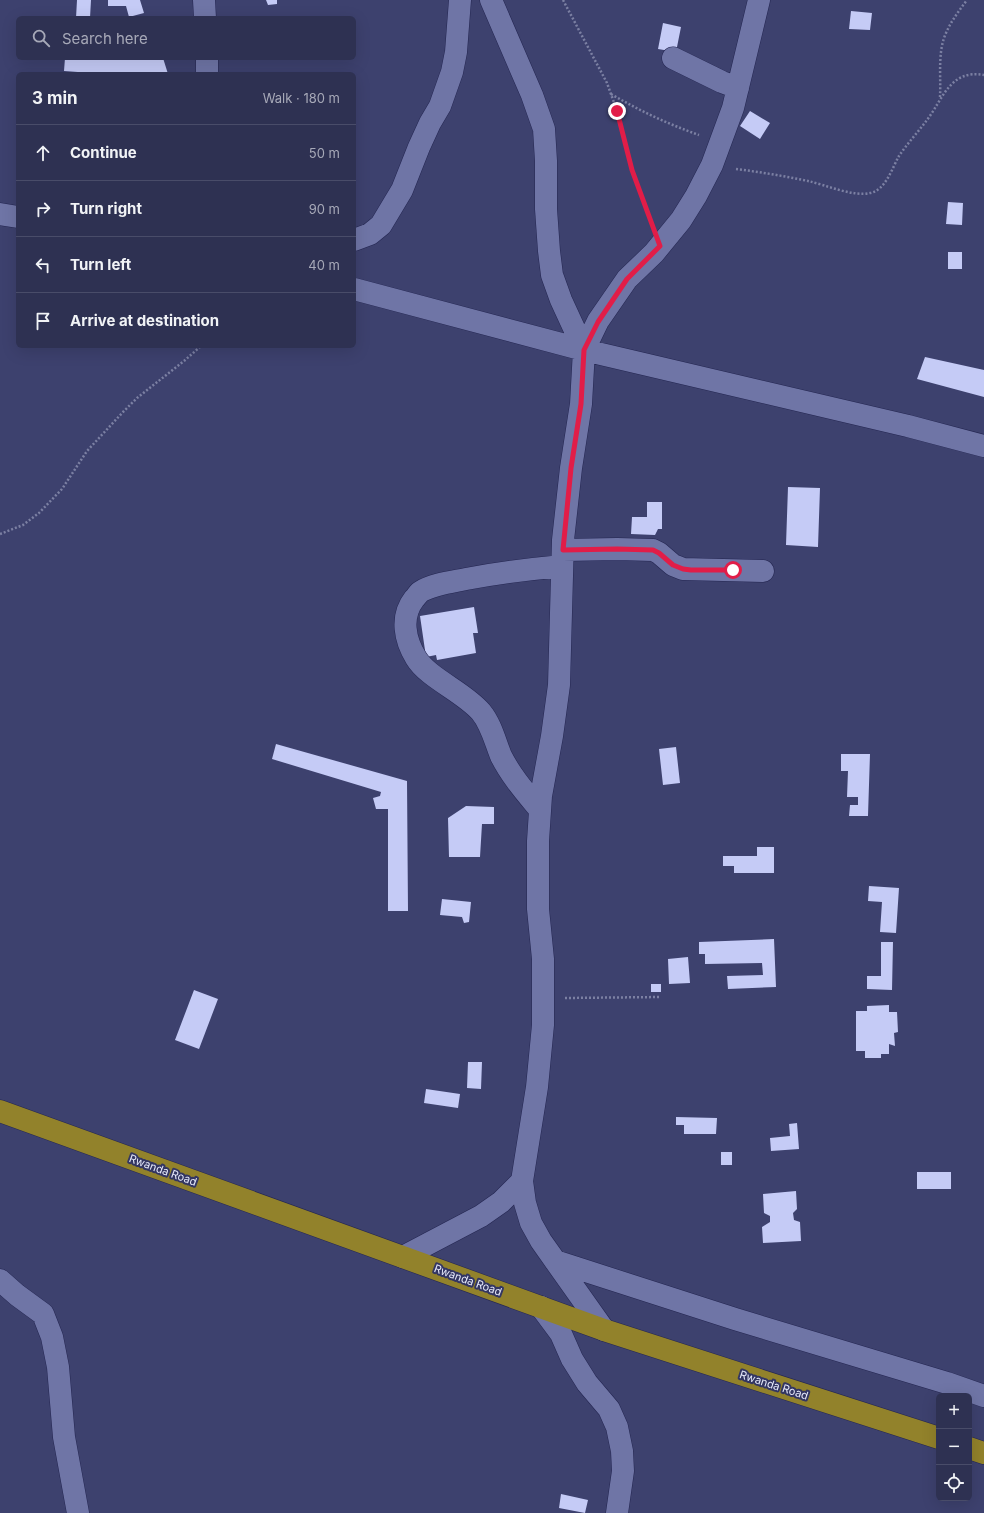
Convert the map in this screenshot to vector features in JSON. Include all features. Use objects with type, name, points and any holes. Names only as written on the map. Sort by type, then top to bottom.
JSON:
[{"type":"highway","name":"Rwanda Road","points":[[0,1111],[604,1330],[936,1437]]},
{"type":"highway","points":[[972,1449],[984,1453]]},
{"type":"street","points":[[204,0],[205,16]]},
{"type":"street","points":[[356,239],[370,234],[381,225],[402,190],[424,135],[440,106],[452,72],[456,52],[460,0]]},
{"type":"street","points":[[491,0],[532,95],[544,129],[546,209],[552,275],[561,300],[584,350]]},
{"type":"street","points":[[604,1330],[540,1241],[531,1223],[525,1203],[522,1181],[537,1087],[543,1025],[543,958],[538,909],[538,841],[540,796],[552,736],[559,685],[562,558],[571,468],[581,404],[584,350],[598,322],[627,279],[660,246],[681,220],[696,196],[712,165],[733,108],[759,0]]},
{"type":"street","points":[[673,58],[722,82],[738,88]]},
{"type":"street","points":[[207,60],[207,72]]},
{"type":"street","points":[[0,214],[16,217]]},
{"type":"street","points":[[356,289],[584,350],[900,424],[984,446]]},
{"type":"street","points":[[540,810],[514,778],[481,712],[458,692],[432,674],[417,660],[408,642],[405,623],[409,606],[419,593],[444,583],[528,569],[562,558],[617,549],[653,550],[673,565],[683,569],[763,571]]},
{"type":"street","points":[[403,1257],[481,1216],[501,1202],[522,1181]]},
{"type":"street","points":[[555,1261],[735,1319],[947,1382],[984,1396]]},
{"type":"street","points":[[0,1280],[17,1295],[43,1314],[52,1337],[58,1367],[64,1438],[78,1513]]},
{"type":"street","points":[[541,1307],[561,1334],[572,1359],[587,1382],[609,1409],[617,1427],[622,1450],[623,1471],[617,1513]]},
{"type":"path","points":[[563,0],[607,83],[632,170],[660,246]]},
{"type":"path","points":[[940,98],[944,38],[954,18],[967,0]]},
{"type":"path","points":[[712,165],[806,181],[850,192],[870,193],[877,191],[883,184],[900,155],[929,118],[940,98],[958,79],[975,73],[984,75]]},
{"type":"path","points":[[611,94],[633,107],[673,126],[721,144]]},
{"type":"path","points":[[0,534],[23,525],[39,513],[62,489],[87,451],[123,412],[142,394],[199,348]]},
{"type":"path","points":[[543,999],[576,997],[661,997]]},
{"type":"building","points":[[77,0],[91,0],[90,16],[76,16]]},
{"type":"building","points":[[108,0],[140,0],[144,13],[129,16],[126,6],[108,6]]},
{"type":"building","points":[[266,0],[277,0],[277,4],[268,5]]},
{"type":"building","points":[[851,11],[872,13],[870,30],[849,29]]},
{"type":"building","points":[[663,23],[681,27],[676,52],[658,49]]},
{"type":"building","points":[[65,60],[164,60],[167,72],[78,72],[64,71]]},
{"type":"building","points":[[750,111],[770,123],[760,139],[740,126]]},
{"type":"building","points":[[948,202],[963,203],[962,225],[946,224]]},
{"type":"building","points":[[948,252],[962,252],[962,269],[948,269]]},
{"type":"building","points":[[925,357],[984,370],[984,397],[917,379]]},
{"type":"building","points":[[788,487],[820,488],[818,547],[786,545]]},
{"type":"building","points":[[647,502],[662,502],[662,529],[658,529],[655,535],[631,534],[632,517],[647,517]]},
{"type":"building","points":[[474,607],[478,633],[473,633],[476,653],[437,660],[436,655],[426,657],[420,616]]},
{"type":"building","points":[[276,744],[407,781],[408,911],[388,911],[388,809],[376,809],[373,798],[380,796],[381,792],[272,759]]},
{"type":"building","points":[[676,747],[680,783],[663,785],[659,749]]},
{"type":"building","points":[[841,754],[870,754],[868,816],[849,816],[850,805],[858,805],[858,797],[847,797],[848,771],[841,771]]},
{"type":"building","points":[[466,806],[494,807],[494,824],[482,824],[480,857],[449,857],[448,818]]},
{"type":"building","points":[[757,847],[774,847],[774,873],[734,873],[734,866],[723,866],[723,856],[757,856]]},
{"type":"building","points":[[869,886],[899,888],[896,933],[880,932],[882,902],[868,901]]},
{"type":"building","points":[[442,899],[471,902],[469,922],[464,923],[462,917],[440,915]]},
{"type":"building","points":[[774,939],[776,987],[728,989],[727,976],[763,975],[762,963],[705,964],[705,954],[699,954],[699,942]]},
{"type":"building","points":[[881,942],[893,942],[892,990],[867,989],[867,976],[881,976]]},
{"type":"building","points":[[688,957],[690,983],[669,984],[668,959]]},
{"type":"building","points":[[651,984],[661,984],[661,992],[651,992]]},
{"type":"building","points":[[194,990],[218,999],[199,1049],[175,1040]]},
{"type":"building","points":[[889,1005],[889,1012],[897,1012],[898,1032],[894,1033],[895,1046],[889,1044],[889,1054],[881,1054],[881,1058],[865,1058],[865,1051],[856,1051],[856,1011],[867,1011],[867,1006]]},
{"type":"building","points":[[468,1062],[482,1062],[481,1089],[467,1088]]},
{"type":"building","points":[[426,1089],[460,1094],[458,1108],[424,1103]]},
{"type":"building","points":[[676,1117],[717,1118],[716,1134],[684,1134],[684,1125],[676,1125]]},
{"type":"building","points":[[797,1123],[799,1149],[771,1151],[770,1138],[790,1136],[789,1124]]},
{"type":"building","points":[[721,1152],[732,1152],[732,1165],[721,1165]]},
{"type":"building","points":[[917,1172],[951,1172],[951,1189],[917,1189]]},
{"type":"building","points":[[796,1191],[797,1209],[793,1213],[794,1220],[800,1222],[801,1241],[763,1243],[762,1227],[770,1222],[770,1216],[764,1213],[763,1194]]},
{"type":"building","points":[[561,1494],[588,1500],[585,1513],[559,1508]]},
{"type":"route","points":[[617,111],[632,170],[660,246],[627,279],[598,322],[584,350],[581,404],[571,468],[563,550],[653,550],[673,565],[683,569],[733,570]]}]
